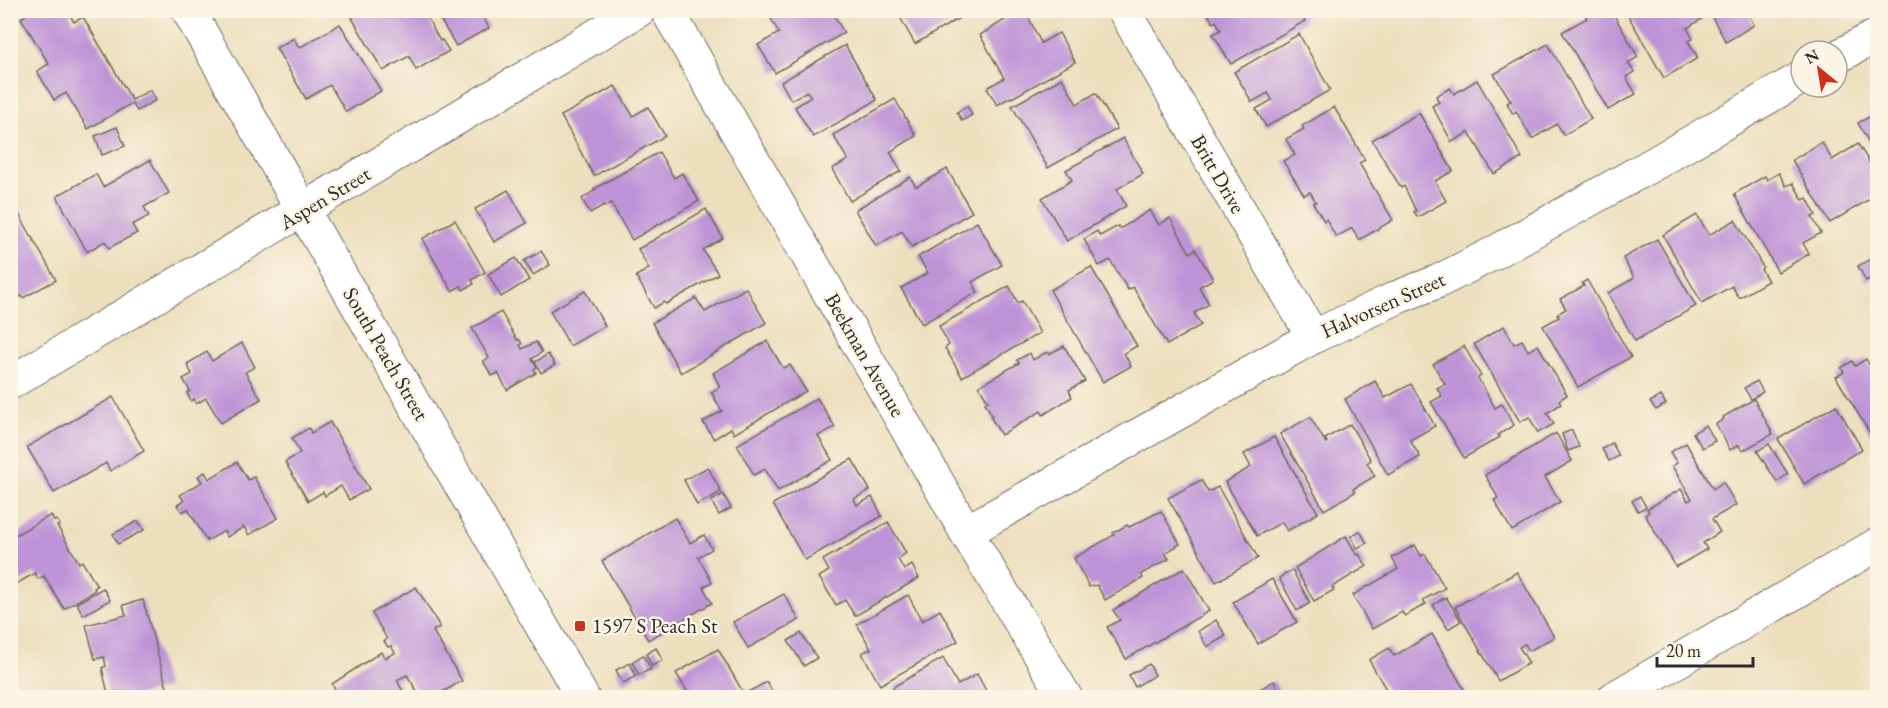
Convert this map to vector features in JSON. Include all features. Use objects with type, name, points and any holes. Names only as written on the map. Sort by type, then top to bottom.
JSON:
[{"type":"street","name":"South Peach Street","points":[[188,10],[583,698]]},
{"type":"street","name":"Aspen Street","points":[[10,383],[639,10]]},
{"type":"street","name":"Beekman Avenue","points":[[667,10],[966,532],[1066,698]]},
{"type":"street","name":"Britt Drive","points":[[1124,10],[1313,337]]},
{"type":"street","points":[[1849,51],[1878,35]]},
{"type":"street","name":"Halvorsen Street","points":[[966,532],[1313,337],[1439,281],[1492,254],[1789,85]]},
{"type":"street","points":[[1614,698],[1878,544]]},
{"type":"building","points":[[34,10],[67,10],[74,22],[83,17],[132,100],[150,90],[156,100],[137,111],[132,103],[88,129],[66,93],[54,100],[37,71],[49,64],[21,18]]},
{"type":"building","points":[[365,10],[423,10],[440,41],[442,40],[449,51],[416,70],[409,56],[383,71],[352,18]]},
{"type":"building","points":[[438,10],[479,10],[489,28],[456,46],[437,14]]},
{"type":"building","points":[[766,10],[831,10],[844,33],[775,73],[758,45],[779,33]]},
{"type":"building","points":[[896,10],[953,10],[958,19],[915,44]]},
{"type":"building","points":[[1021,10],[1025,10],[1041,43],[1059,33],[1075,62],[997,105],[987,88],[1004,78],[980,35]]},
{"type":"building","points":[[1206,10],[1304,10],[1307,15],[1303,17],[1305,21],[1231,64],[1213,34],[1221,30],[1216,21],[1213,23]]},
{"type":"building","points":[[1611,10],[1638,57],[1628,63],[1634,72],[1626,77],[1636,94],[1608,110],[1562,32],[1587,18],[1583,12]]},
{"type":"building","points":[[1625,10],[1697,10],[1702,19],[1687,28],[1693,39],[1688,41],[1698,58],[1664,78]]},
{"type":"building","points":[[1708,10],[1746,10],[1754,25],[1726,42]]},
{"type":"building","points":[[340,24],[381,91],[346,112],[330,85],[306,99],[276,48],[294,38],[299,48]]},
{"type":"building","points":[[1299,34],[1330,90],[1266,127],[1256,109],[1272,100],[1268,93],[1252,102],[1234,72]]},
{"type":"building","points":[[1548,44],[1591,119],[1564,135],[1557,124],[1532,139],[1516,111],[1513,114],[1507,103],[1511,101],[1494,74]]},
{"type":"building","points":[[845,45],[877,100],[813,137],[795,107],[811,97],[807,91],[791,100],[781,82]]},
{"type":"building","points":[[1062,78],[1077,104],[1096,93],[1117,129],[1048,168],[1012,106]]},
{"type":"building","points":[[1477,80],[1522,158],[1494,174],[1469,132],[1452,142],[1432,106],[1439,102],[1436,96],[1450,88],[1454,94]]},
{"type":"building","points":[[615,86],[633,116],[648,107],[665,136],[594,176],[561,116]]},
{"type":"building","points":[[895,99],[916,136],[890,152],[901,171],[850,201],[832,169],[848,160],[833,135]]},
{"type":"building","points":[[967,106],[972,115],[962,121],[957,112]]},
{"type":"building","points":[[1334,107],[1365,160],[1359,163],[1393,220],[1359,240],[1352,228],[1336,237],[1326,219],[1324,221],[1313,203],[1316,202],[1310,192],[1304,195],[1283,161],[1295,155],[1286,139],[1304,129],[1302,126]]},
{"type":"building","points":[[1878,112],[1878,158],[1858,123]]},
{"type":"building","points":[[1419,113],[1453,171],[1435,181],[1446,201],[1418,217],[1404,186],[1401,188],[1372,140]]},
{"type":"building","points":[[117,127],[125,146],[102,155],[95,136]]},
{"type":"building","points":[[1123,138],[1143,174],[1117,189],[1126,206],[1067,241],[1042,198],[1072,180],[1066,170]]},
{"type":"building","points":[[1822,142],[1832,160],[1858,144],[1878,176],[1878,194],[1830,223],[1792,160]]},
{"type":"building","points":[[659,152],[674,178],[682,173],[699,201],[632,240],[611,203],[590,213],[582,199],[594,189]]},
{"type":"building","points":[[150,160],[169,193],[144,207],[149,216],[132,225],[137,233],[109,248],[105,241],[87,252],[57,196],[96,174],[103,187]]},
{"type":"building","points":[[947,169],[972,212],[912,247],[902,231],[876,246],[855,210],[910,177],[916,187]]},
{"type":"building","points":[[1779,173],[1786,186],[1793,183],[1803,200],[1807,198],[1816,215],[1812,217],[1821,233],[1803,243],[1809,254],[1778,272],[1734,194],[1765,176],[1767,180]]},
{"type":"building","points":[[508,190],[527,223],[494,242],[475,209]]},
{"type":"building","points":[[14,205],[56,280],[23,298],[22,296],[10,302],[10,207]]},
{"type":"building","points":[[706,209],[723,238],[703,250],[718,274],[666,304],[664,302],[654,308],[636,276],[649,269],[638,249]]},
{"type":"building","points":[[1150,210],[1159,225],[1170,218],[1190,253],[1195,249],[1213,279],[1199,287],[1209,304],[1194,313],[1201,325],[1167,345],[1133,287],[1128,290],[1110,260],[1099,266],[1084,239],[1097,231],[1100,236],[1118,226],[1120,229]]},
{"type":"building","points":[[1697,215],[1709,235],[1735,220],[1763,267],[1761,269],[1768,281],[1739,298],[1732,286],[1702,303],[1663,235]]},
{"type":"building","points":[[455,220],[485,272],[472,280],[474,284],[463,290],[461,286],[452,291],[422,239]]},
{"type":"building","points":[[977,222],[1002,265],[972,282],[978,292],[922,324],[901,288],[928,273],[918,257]]},
{"type":"building","points":[[1657,239],[1696,306],[1635,341],[1608,293],[1634,278],[1623,258]]},
{"type":"building","points":[[541,251],[550,265],[533,275],[524,261]]},
{"type":"building","points":[[1874,257],[1878,262],[1878,275],[1866,281],[1858,266]]},
{"type":"building","points":[[516,258],[529,280],[501,297],[488,274]]},
{"type":"building","points":[[1091,267],[1137,346],[1124,353],[1131,366],[1103,382],[1050,290]]},
{"type":"building","points":[[1587,280],[1631,357],[1578,387],[1543,326],[1559,317],[1557,314],[1566,309],[1560,299],[1584,286],[1582,283]]},
{"type":"building","points":[[1009,286],[1018,303],[1022,301],[1040,333],[962,377],[945,348],[949,345],[939,326]]},
{"type":"building","points":[[746,288],[766,323],[681,373],[652,323],[696,298],[705,312]]},
{"type":"building","points":[[585,291],[605,326],[570,346],[550,311]]},
{"type":"building","points":[[501,312],[517,340],[519,339],[522,344],[520,345],[522,349],[536,342],[542,352],[532,359],[537,367],[534,369],[536,373],[507,390],[498,373],[492,376],[483,361],[489,358],[472,328]]},
{"type":"building","points":[[1504,326],[1514,344],[1522,340],[1528,351],[1538,345],[1567,395],[1559,400],[1561,404],[1547,413],[1554,424],[1538,433],[1529,417],[1520,422],[1474,344]]},
{"type":"building","points":[[767,341],[783,368],[790,365],[806,391],[734,434],[731,428],[714,439],[703,422],[722,411],[711,392],[720,387],[713,373]]},
{"type":"building","points":[[242,343],[255,367],[245,372],[261,399],[221,423],[206,398],[196,404],[194,399],[191,401],[187,393],[190,391],[183,379],[192,374],[187,364],[207,352],[212,361]]},
{"type":"building","points":[[1064,346],[1085,381],[1069,390],[1072,397],[1043,415],[1041,411],[1001,435],[990,416],[992,415],[985,403],[988,401],[979,386],[1019,363],[1017,360],[1030,353],[1033,360]]},
{"type":"building","points":[[1464,346],[1495,408],[1502,404],[1514,425],[1498,435],[1500,437],[1464,458],[1431,402],[1442,396],[1437,388],[1445,384],[1433,364]]},
{"type":"building","points":[[548,354],[555,365],[541,373],[535,362]]},
{"type":"building","points":[[1866,359],[1873,372],[1878,369],[1878,447],[1836,377],[1844,372],[1841,368],[1852,361],[1855,366]]},
{"type":"building","points":[[1375,381],[1385,398],[1411,384],[1435,426],[1410,440],[1420,457],[1388,475],[1345,399]]},
{"type":"building","points":[[1757,381],[1763,392],[1751,399],[1744,388]]},
{"type":"building","points":[[1661,396],[1666,404],[1656,410],[1650,402]]},
{"type":"building","points":[[113,397],[144,451],[110,471],[106,463],[54,493],[27,447]]},
{"type":"building","points":[[817,398],[835,427],[818,436],[832,460],[778,491],[765,469],[754,475],[737,445]]},
{"type":"building","points":[[1754,399],[1773,434],[1742,451],[1739,445],[1730,450],[1716,424],[1724,419],[1723,417]]},
{"type":"building","points":[[1836,405],[1862,449],[1804,484],[1778,439]]},
{"type":"building","points":[[1310,417],[1326,443],[1325,439],[1350,424],[1371,460],[1367,463],[1375,476],[1353,489],[1355,492],[1324,510],[1280,434]]},
{"type":"building","points":[[330,422],[369,489],[349,500],[341,486],[325,496],[323,492],[308,501],[285,462],[300,453],[292,438],[309,428],[311,433]]},
{"type":"building","points":[[1706,425],[1715,441],[1702,448],[1693,433]]},
{"type":"building","points":[[1572,430],[1579,447],[1568,451],[1562,434]]},
{"type":"building","points":[[1556,433],[1572,461],[1545,477],[1560,502],[1512,531],[1494,500],[1498,498],[1485,475]]},
{"type":"building","points":[[1274,437],[1318,513],[1287,531],[1282,522],[1257,536],[1225,482],[1251,467],[1244,454]]},
{"type":"building","points":[[1612,443],[1619,456],[1609,461],[1602,449]]},
{"type":"building","points":[[1686,443],[1713,489],[1723,482],[1736,505],[1712,519],[1720,532],[1703,543],[1707,549],[1676,567],[1645,515],[1649,512],[1647,509],[1681,489],[1688,501],[1692,499],[1672,466],[1677,463],[1670,452]]},
{"type":"building","points":[[1769,444],[1788,474],[1777,482],[1757,451]]},
{"type":"building","points":[[852,459],[870,490],[854,499],[857,505],[872,497],[882,516],[805,560],[773,504]]},
{"type":"building","points":[[237,462],[248,480],[254,477],[278,518],[249,535],[244,527],[227,537],[224,531],[207,541],[188,509],[182,512],[177,505],[184,501],[180,495],[202,482],[198,476],[205,472],[209,479]]},
{"type":"building","points":[[708,467],[721,492],[697,505],[684,480]]},
{"type":"building","points":[[1201,480],[1208,492],[1218,487],[1258,558],[1216,582],[1168,498]]},
{"type":"building","points":[[723,494],[731,508],[719,515],[711,501]]},
{"type":"building","points":[[1640,496],[1646,507],[1638,511],[1632,501]]},
{"type":"building","points":[[1161,511],[1180,544],[1165,553],[1169,559],[1141,574],[1143,578],[1105,600],[1097,585],[1089,587],[1074,558],[1127,525],[1129,527]]},
{"type":"building","points":[[51,515],[60,525],[57,526],[79,563],[82,561],[97,586],[95,590],[64,609],[44,576],[38,579],[35,573],[16,584],[10,575],[10,538]]},
{"type":"building","points":[[675,518],[690,543],[704,535],[712,549],[698,557],[712,582],[703,587],[712,603],[648,640],[602,561]]},
{"type":"building","points":[[138,521],[144,530],[118,544],[113,534]]},
{"type":"building","points":[[888,522],[906,553],[898,559],[904,570],[912,565],[919,578],[855,616],[845,600],[836,605],[819,577],[829,571],[823,560]]},
{"type":"building","points":[[1360,531],[1367,543],[1357,548],[1351,536]]},
{"type":"building","points":[[1346,536],[1357,555],[1359,554],[1367,566],[1332,587],[1334,590],[1314,601],[1295,568]]},
{"type":"building","points":[[1415,545],[1421,556],[1425,554],[1445,588],[1423,600],[1426,604],[1405,616],[1402,612],[1372,629],[1353,595],[1398,569],[1392,558]]},
{"type":"building","points":[[1184,568],[1209,611],[1126,659],[1107,627],[1120,620],[1113,610]]},
{"type":"building","points":[[1292,570],[1310,603],[1297,611],[1279,578]]},
{"type":"building","points":[[1517,572],[1554,637],[1529,651],[1525,644],[1519,647],[1529,663],[1498,681],[1455,607]]},
{"type":"building","points":[[1272,579],[1297,622],[1258,644],[1233,602]]},
{"type":"building","points":[[416,587],[440,627],[433,631],[462,681],[432,698],[340,698],[332,684],[381,652],[385,658],[395,653],[384,641],[387,639],[372,613]],"holes":[[[407,675],[417,691],[406,697],[397,680]]]},
{"type":"building","points":[[103,588],[110,600],[83,615],[77,603]]},
{"type":"building","points":[[784,594],[799,620],[748,648],[733,622]]},
{"type":"building","points":[[908,595],[922,621],[940,610],[958,641],[880,685],[862,653],[871,649],[857,624]]},
{"type":"building","points":[[1446,597],[1461,621],[1448,629],[1433,605]]},
{"type":"building","points":[[143,600],[167,688],[128,698],[109,698],[102,668],[106,666],[104,657],[95,659],[86,625],[126,615],[123,605]]},
{"type":"building","points":[[1216,620],[1226,636],[1207,647],[1198,631]]},
{"type":"building","points":[[801,633],[817,658],[804,666],[788,641]]},
{"type":"building","points":[[1432,634],[1468,696],[1391,698],[1369,660],[1389,648],[1394,656]]},
{"type":"building","points":[[656,648],[663,660],[652,666],[646,654]]},
{"type":"building","points":[[718,649],[744,694],[767,682],[776,698],[691,698],[676,673]]},
{"type":"building","points":[[643,655],[651,669],[639,675],[632,662]]},
{"type":"building","points":[[943,658],[958,685],[977,674],[990,698],[899,698],[893,687]]},
{"type":"building","points":[[630,663],[636,676],[623,683],[616,670]]},
{"type":"building","points":[[1149,664],[1155,675],[1135,687],[1129,675]]},
{"type":"building","points":[[1274,681],[1283,698],[1262,698],[1258,690]]},
{"type":"place","name":"1597 S Peach St","points":[[580,626]]}]
